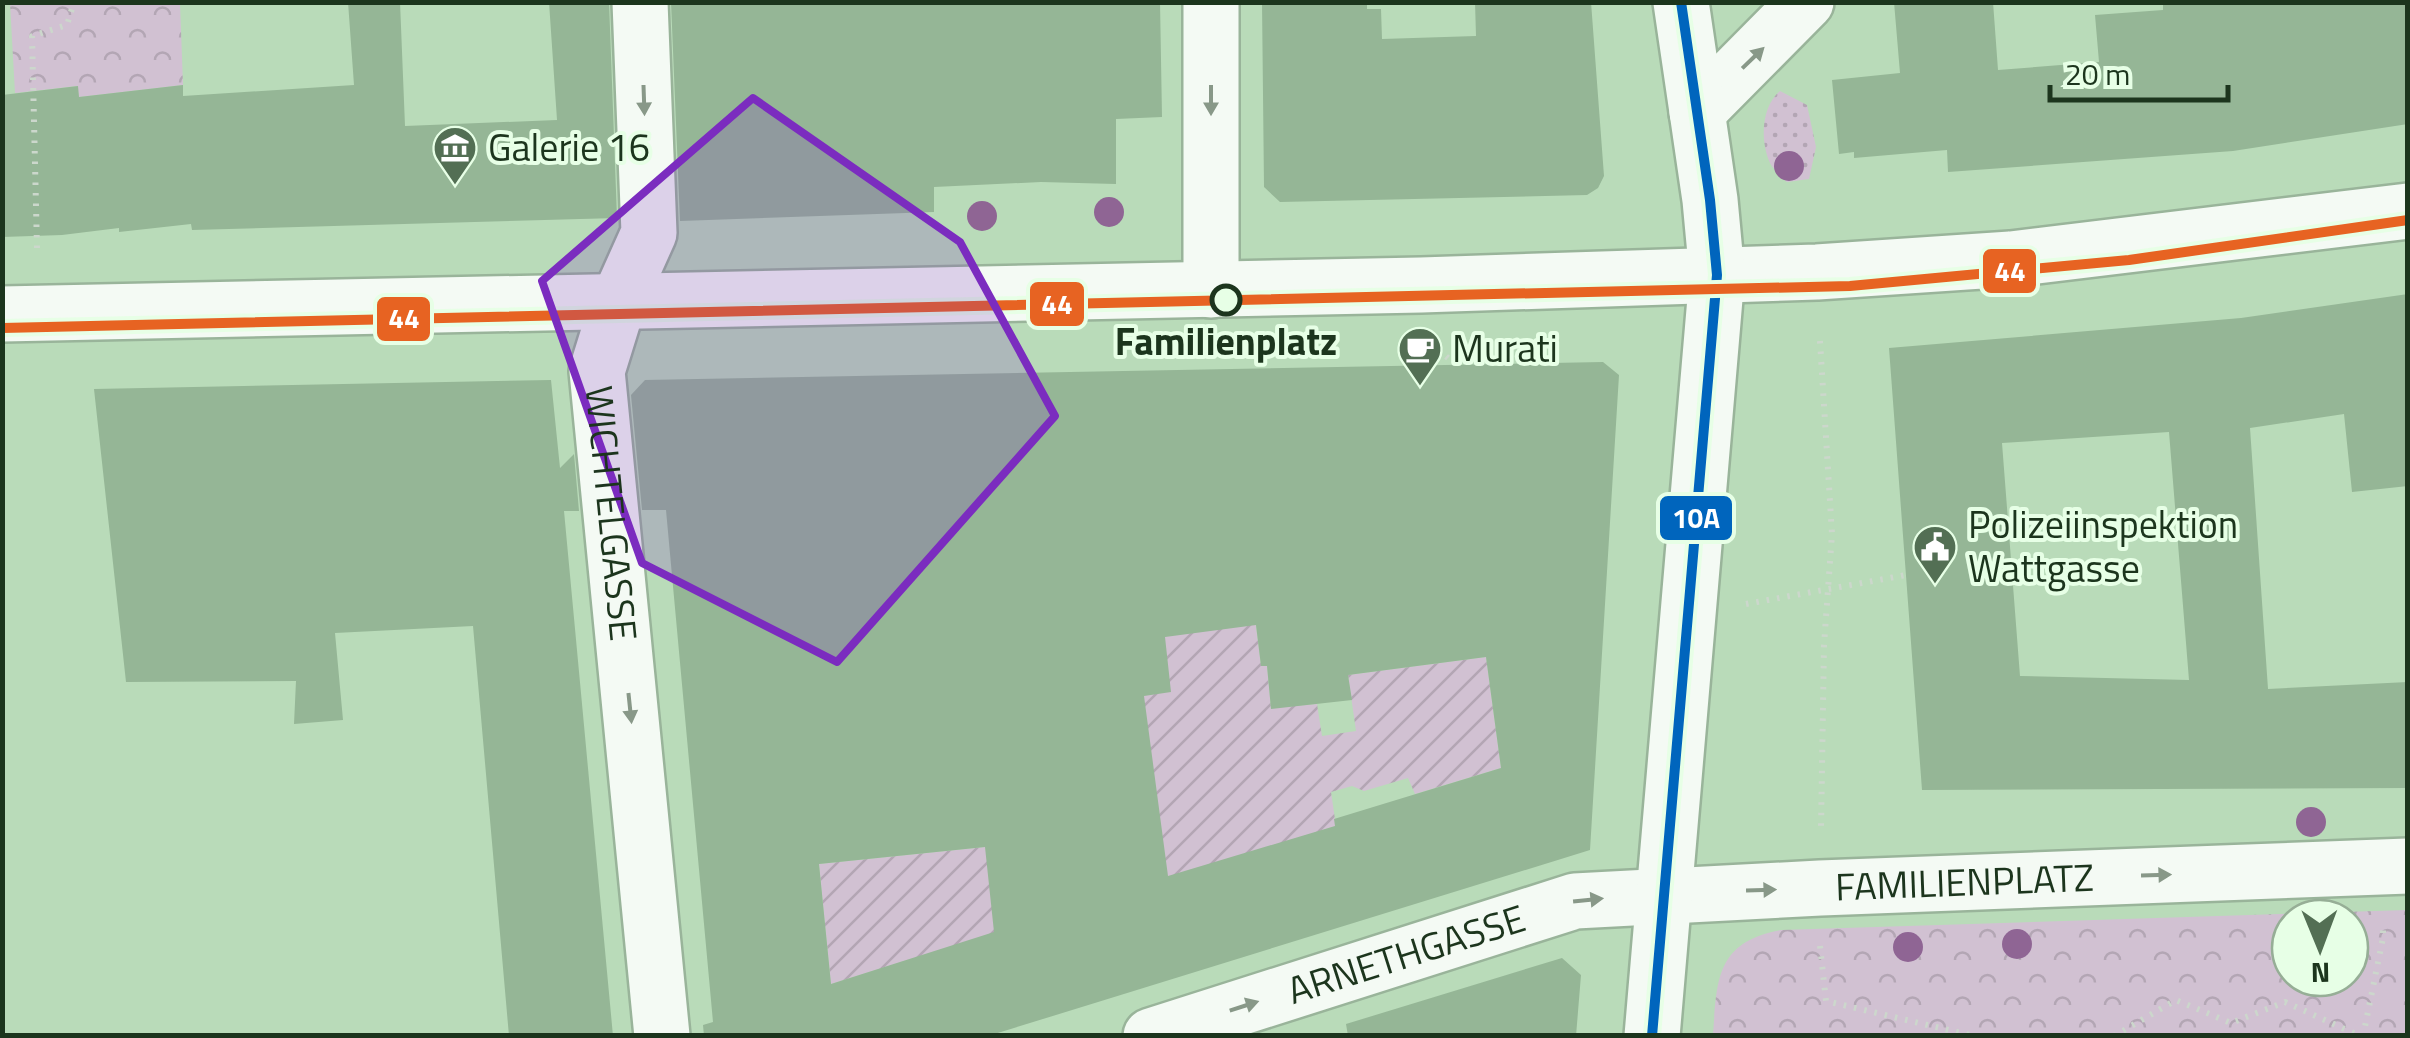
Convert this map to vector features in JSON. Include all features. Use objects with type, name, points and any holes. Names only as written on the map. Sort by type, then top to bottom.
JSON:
[{"type":"street","name":"WICHTELGASSE","points":[[640,2],[649,233],[620,300],[598,371],[662,1036]]},
{"type":"street","points":[[1211,2],[1211,290]]},
{"type":"street","points":[[1652,1036],[1717,275],[1681,2]]},
{"type":"street","points":[[1697,112],[1806,2]]},
{"type":"street","points":[[2,314],[1211,290],[1817,272],[2011,259],[2408,210]]},
{"type":"street","name":"FAMILIENPLATZ","points":[[1664,894],[2396,866]]},
{"type":"street","name":"ARNETHGASSE","points":[[1151,1036],[1575,901],[1664,894]]},
{"type":"path","points":[[37,248],[32,36],[67,25],[74,2]]},
{"type":"path","points":[[1820,340],[1832,534],[1824,645],[1818,929],[1826,1000],[1974,1036]]},
{"type":"path","points":[[1690,607],[1762,604],[1906,575]]},
{"type":"path","points":[[2114,1036],[2176,1000],[2231,1023],[2285,1002],[2361,1036],[2396,866]]},
{"type":"highlighted area","points":[[753,98],[960,242],[1055,416],[837,662],[642,563],[542,281]]},
{"type":"green space","points":[[10,3],[180,3],[183,85],[79,97],[77,86],[15,93]]},
{"type":"green space","points":[[1780,91],[1807,105],[1816,147],[1809,179],[1787,182],[1771,165],[1767,154],[1766,115]]},
{"type":"green space","points":[[1231,435],[1261,665],[1267,666],[1271,708],[1317,704],[1322,736],[1356,731],[1348,675],[1486,657],[1501,768],[1415,794],[1408,778],[1364,791],[1352,786],[1331,792],[1336,826],[831,984],[819,864],[985,847],[1144,696]]},
{"type":"green space","points":[[2407,910],[2407,1035],[1713,1035],[1716,997],[1724,966],[1744,944],[1781,930],[2270,914],[2270,998],[2370,998],[2370,911]]},
{"type":"building","points":[[348,2],[400,2],[405,126],[557,120],[549,2],[609,2],[617,218],[192,230],[191,224],[119,232],[119,228],[2,237],[2,95],[78,86],[79,97],[183,85],[183,96],[354,85]]},
{"type":"building","points":[[671,2],[1160,2],[1162,117],[1116,119],[1116,184],[1041,182],[934,187],[934,212],[680,221]]},
{"type":"building","points":[[1262,2],[1367,2],[1367,9],[1381,9],[1382,39],[1476,36],[1475,2],[1591,2],[1604,176],[1598,188],[1587,195],[1280,202],[1264,187]]},
{"type":"building","points":[[1894,2],[1993,2],[1998,70],[2099,62],[2095,15],[2163,10],[2163,2],[2408,2],[2408,124],[2233,151],[1948,172],[1947,150],[1854,158],[1854,152],[1839,154],[1832,80],[1900,73]]},
{"type":"building","points":[[2408,294],[2408,486],[2352,492],[2344,414],[2250,428],[2268,689],[2408,682],[2408,788],[1922,790],[1889,348],[2241,318]],"holes":[[[2169,432],[2189,680],[2020,676],[2002,443]]]},
{"type":"building","points":[[1603,362],[1619,375],[1590,850],[988,1036],[704,1036],[703,1025],[713,1022],[666,510],[642,510],[631,395],[645,380]],"holes":[[[1256,625],[1261,666],[1267,666],[1271,709],[1352,700],[1348,675],[1486,657],[1501,768],[1334,819],[1335,826],[1168,876],[1144,696],[1171,692],[1165,637]],[[985,847],[994,932],[831,984],[819,864]]]},
{"type":"building","points":[[551,380],[560,468],[574,454],[579,511],[564,511],[613,1036],[509,1036],[473,626],[335,633],[343,720],[294,724],[296,681],[126,682],[94,389]]},
{"type":"building","points":[[1562,958],[1581,975],[1576,1036],[1348,1036],[1346,1024]]},
{"type":"transit line","name":"10A","points":[[1652,1036],[1717,275],[1681,2]]},
{"type":"transit line","name":"44","points":[[2,328],[1850,286],[2129,260],[2408,220]]},
{"type":"place","name":"Galerie 16","points":[[455,186]]},
{"type":"place","name":"Familienplatz","points":[[1226,300]]},
{"type":"place","name":"Murati","points":[[1420,387]]},
{"type":"place","name":"Polizeiinspektion Wattgasse","points":[[1935,585]]}]
